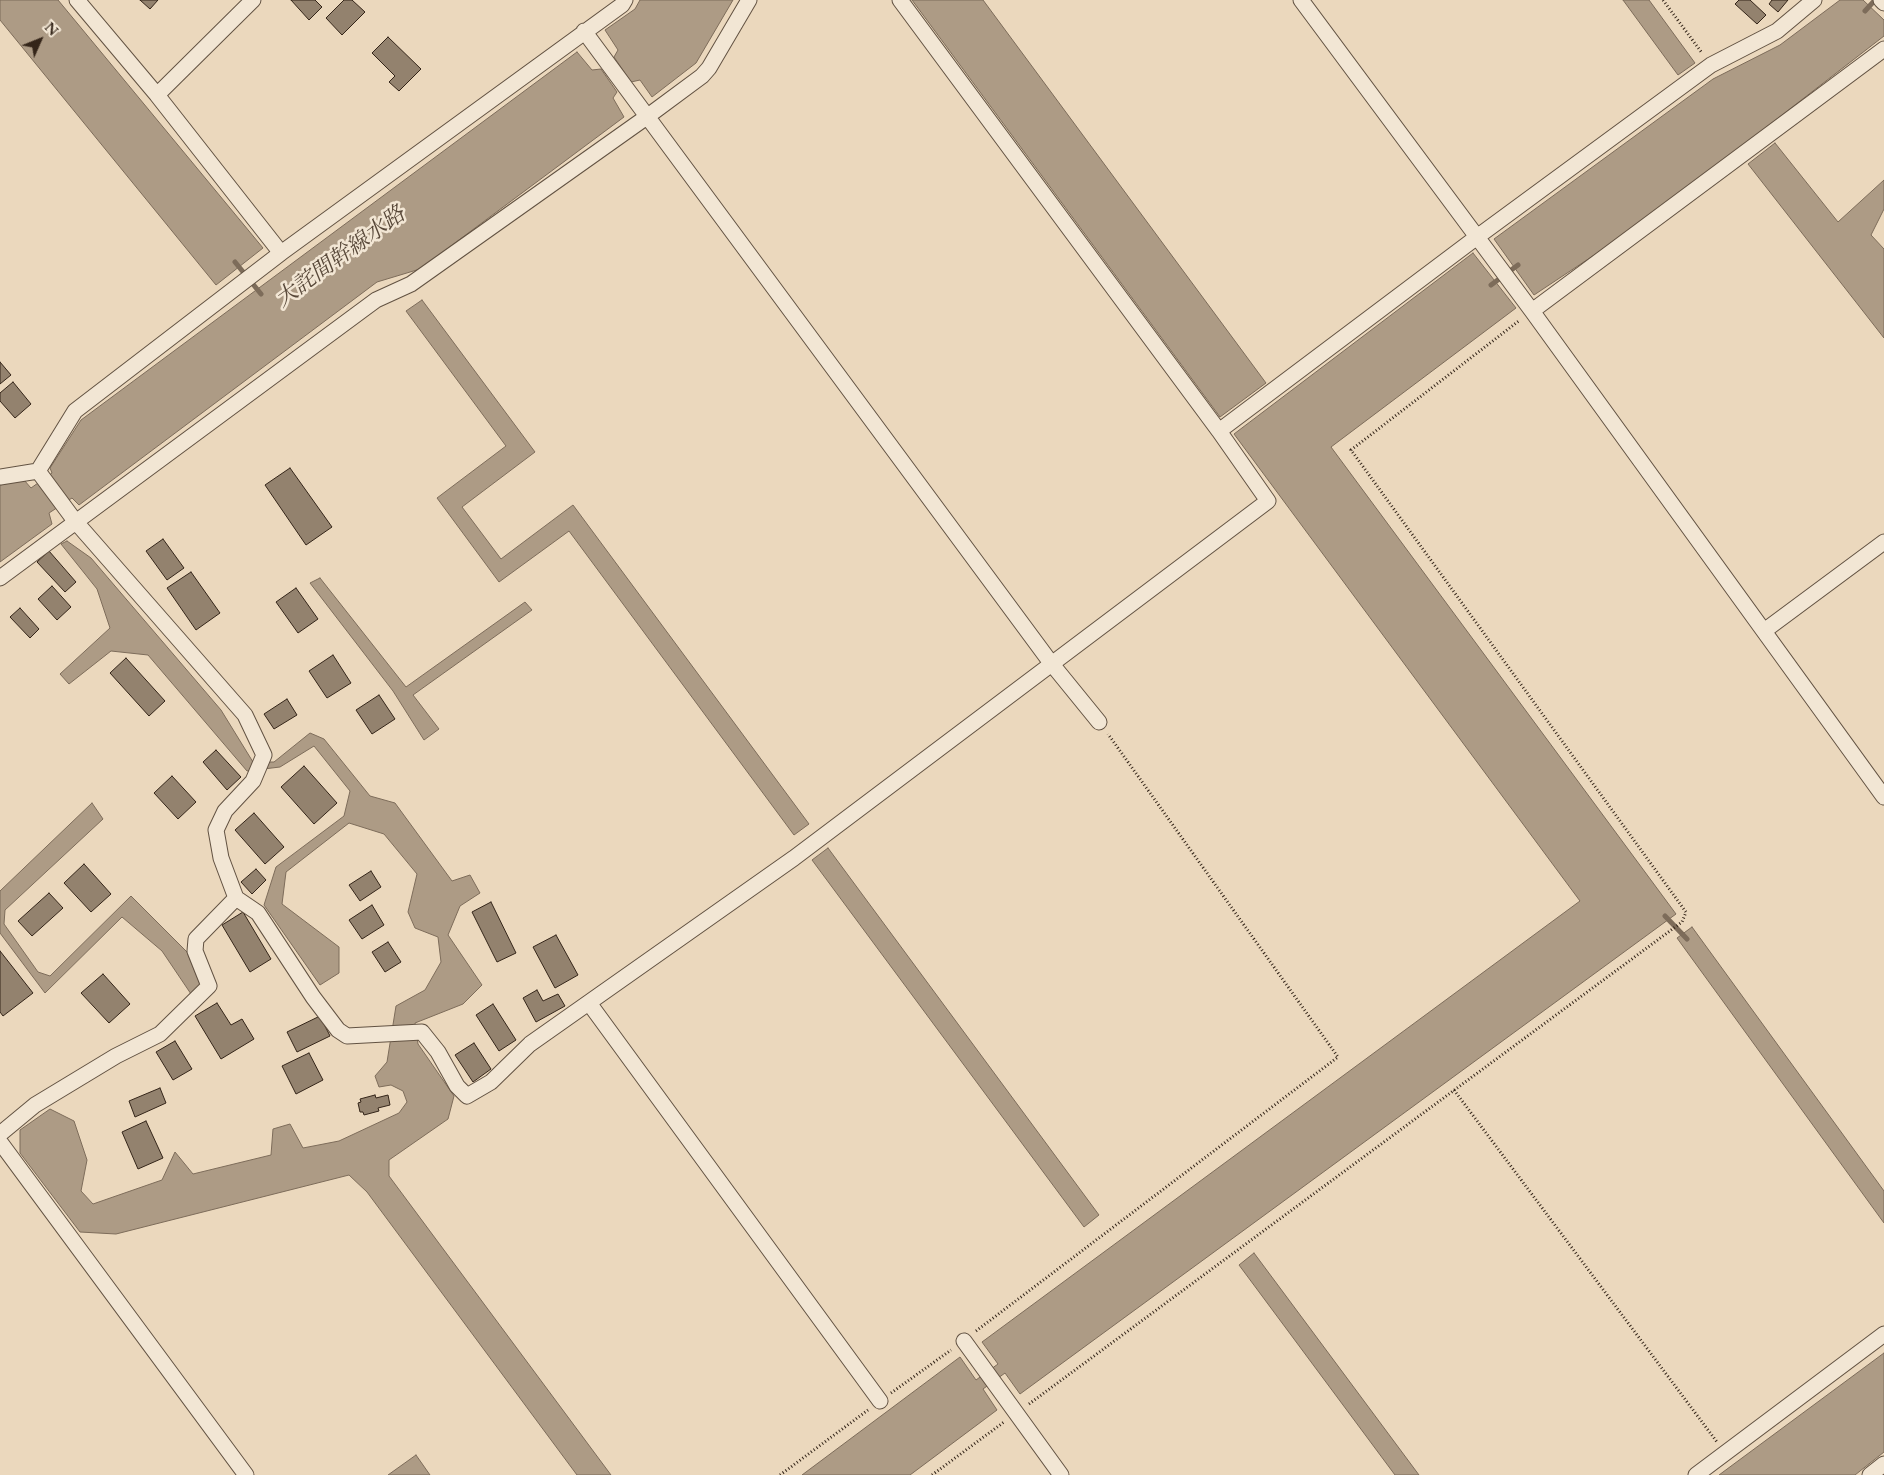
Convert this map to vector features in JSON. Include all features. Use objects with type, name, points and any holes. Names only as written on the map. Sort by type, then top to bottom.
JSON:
[{"type":"street","points":[[77,0],[157,95],[281,253]]},
{"type":"street","points":[[157,95],[253,0]]},
{"type":"street","points":[[38,471],[75,411],[281,253],[622,5],[625,0]]},
{"type":"street","points":[[0,578],[75,521],[265,384],[376,300],[411,284],[702,76],[709,68],[749,0]]},
{"type":"street","points":[[38,471],[75,521],[245,715],[264,756],[253,781],[225,811],[216,830],[221,858],[236,898],[258,913],[313,997],[338,1030],[347,1036],[422,1032],[438,1052],[457,1086],[467,1096],[491,1082],[530,1044],[794,858],[1268,501],[1219,431],[900,0]]},
{"type":"street","points":[[1302,0],[1532,311],[1884,797]]},
{"type":"street","points":[[1219,431],[1711,65],[1777,31],[1814,0]]},
{"type":"street","points":[[1881,0],[1884,3]]},
{"type":"street","points":[[584,31],[1051,663],[1099,722]]},
{"type":"street","points":[[1532,311],[1884,49]]},
{"type":"street","points":[[2,475],[38,471]]},
{"type":"street","points":[[1764,631],[1884,542]]},
{"type":"street","points":[[0,1134],[35,1105],[116,1056],[160,1034],[209,986],[195,951],[196,939],[236,898]]},
{"type":"street","points":[[589,1003],[880,1401]]},
{"type":"street","points":[[0,1142],[246,1475]]},
{"type":"street","points":[[1696,1475],[1884,1334]]},
{"type":"street","points":[[964,1341],[1061,1475]]},
{"type":"street","points":[[1870,1475],[1884,1464]]},
{"type":"path","points":[[1663,0],[1711,65]]},
{"type":"path","points":[[932,1475],[1682,922],[1686,912],[1350,450],[1532,311]]},
{"type":"path","points":[[780,1475],[964,1341],[1338,1057],[1099,722]]},
{"type":"path","points":[[1454,1090],[1725,1453]]},
{"type":"water","points":[[0,0],[58,0],[263,248],[216,285],[0,20]]},
{"type":"water","points":[[640,0],[733,0],[696,63],[652,97],[640,80],[631,82],[614,57],[618,50],[605,30],[635,9]]},
{"type":"water","points":[[912,0],[983,0],[1266,383],[1220,417]]},
{"type":"water","points":[[1623,0],[1649,0],[1695,63],[1678,75]]},
{"type":"water","points":[[1840,0],[1863,0],[1884,20],[1884,36],[1644,222],[1534,295],[1494,239],[1713,79],[1780,45]]},
{"type":"water","name":"大詫間幹線水路","points":[[577,52],[592,70],[601,69],[617,92],[613,98],[624,117],[420,269],[377,282],[79,505],[72,498],[49,513],[52,524],[0,562],[0,485],[24,480],[31,488],[52,473],[50,468],[81,420]]},
{"type":"water","points":[[1775,143],[1838,222],[1884,180],[1884,209],[1871,235],[1884,249],[1884,338],[1748,164]]},
{"type":"water","points":[[1473,253],[1516,308],[1331,447],[1676,914],[1020,1394],[1005,1373],[983,1389],[997,1410],[910,1475],[802,1475],[960,1357],[976,1380],[998,1364],[982,1342],[1580,901],[1234,434]]},
{"type":"water","points":[[422,300],[535,452],[462,507],[501,559],[573,505],[809,824],[794,835],[569,531],[499,582],[437,498],[506,446],[406,311]]},
{"type":"water","points":[[67,541],[91,558],[221,710],[253,762],[274,762],[310,733],[324,739],[370,796],[395,803],[452,881],[470,875],[480,893],[460,906],[448,935],[482,985],[463,1004],[415,1023],[418,1044],[454,1096],[448,1119],[389,1160],[389,1176],[611,1475],[577,1475],[367,1192],[349,1175],[116,1234],[80,1232],[20,1153],[20,1130],[50,1109],[74,1121],[87,1160],[81,1191],[93,1204],[162,1180],[175,1152],[193,1174],[271,1155],[273,1129],[290,1124],[303,1148],[339,1141],[399,1113],[407,1102],[403,1091],[391,1085],[379,1087],[375,1076],[387,1062],[396,1006],[425,990],[441,962],[438,937],[415,928],[408,912],[417,874],[384,834],[349,823],[286,872],[282,904],[339,947],[339,973],[320,985],[264,905],[276,867],[344,816],[350,791],[314,746],[280,767],[247,771],[148,655],[111,651],[69,684],[60,674],[110,628],[97,589],[61,544]]},
{"type":"water","points":[[320,578],[406,687],[525,602],[532,610],[413,695],[439,729],[424,740],[393,691],[310,583]]},
{"type":"water","points":[[92,803],[103,819],[5,910],[4,924],[38,972],[50,976],[131,896],[187,952],[200,984],[191,994],[162,951],[122,917],[45,993],[0,933],[0,891]]},
{"type":"water","points":[[828,848],[1099,1215],[1084,1227],[812,860]]},
{"type":"water","points":[[1692,927],[1884,1191],[1884,1223],[1677,938]]},
{"type":"water","points":[[1254,1253],[1419,1475],[1395,1475],[1239,1265]]},
{"type":"water","points":[[1884,1353],[1884,1452],[1855,1475],[1719,1475]]},
{"type":"water","points":[[416,1455],[430,1475],[388,1475]]},
{"type":"building","points":[[140,0],[158,0],[150,9]]},
{"type":"building","points":[[291,0],[315,0],[322,7],[309,20]]},
{"type":"building","points":[[344,0],[352,0],[365,12],[342,35],[326,18]]},
{"type":"building","points":[[1739,0],[1750,0],[1766,15],[1757,24],[1735,4]]},
{"type":"building","points":[[1772,0],[1788,0],[1778,12],[1769,4]]},
{"type":"building","points":[[388,37],[421,69],[399,91],[389,82],[395,76],[372,53]]},
{"type":"building","points":[[0,362],[11,375],[0,384]]},
{"type":"building","points":[[13,382],[31,404],[15,418],[0,401],[0,393]]},
{"type":"building","points":[[290,468],[332,527],[306,545],[265,485]]},
{"type":"building","points":[[163,539],[184,568],[167,580],[146,551]]},
{"type":"building","points":[[49,551],[76,582],[65,592],[37,562]]},
{"type":"building","points":[[191,572],[220,613],[196,630],[167,588]]},
{"type":"building","points":[[52,586],[71,607],[57,620],[38,599]]},
{"type":"building","points":[[296,588],[318,619],[298,633],[276,602]]},
{"type":"building","points":[[20,608],[39,629],[30,638],[10,617]]},
{"type":"building","points":[[333,655],[351,683],[327,698],[309,671]]},
{"type":"building","points":[[126,658],[165,701],[149,716],[110,673]]},
{"type":"building","points":[[379,695],[395,719],[372,734],[356,710]]},
{"type":"building","points":[[287,699],[297,715],[274,729],[264,714]]},
{"type":"building","points":[[216,750],[241,777],[227,790],[203,762]]},
{"type":"building","points":[[304,766],[337,803],[314,824],[281,787]]},
{"type":"building","points":[[172,776],[196,802],[178,819],[154,793]]},
{"type":"building","points":[[254,813],[284,847],[265,864],[235,830]]},
{"type":"building","points":[[84,864],[111,894],[91,912],[64,883]]},
{"type":"building","points":[[256,869],[266,880],[252,894],[241,882]]},
{"type":"building","points":[[371,871],[381,887],[360,901],[349,885]]},
{"type":"building","points":[[49,893],[63,908],[32,936],[18,921]]},
{"type":"building","points":[[491,902],[516,953],[497,962],[472,912]]},
{"type":"building","points":[[372,905],[384,925],[362,939],[349,920]]},
{"type":"building","points":[[243,912],[271,959],[250,972],[222,925]]},
{"type":"building","points":[[556,935],[578,975],[555,988],[533,947]]},
{"type":"building","points":[[388,942],[401,962],[385,972],[372,952]]},
{"type":"building","points":[[0,951],[33,993],[3,1016],[0,1012]]},
{"type":"building","points":[[103,974],[130,1004],[109,1023],[81,993]]},
{"type":"building","points":[[537,990],[543,1001],[558,994],[565,1006],[536,1022],[523,998]]},
{"type":"building","points":[[217,1003],[231,1025],[242,1019],[254,1039],[221,1059],[195,1016]]},
{"type":"building","points":[[493,1004],[516,1040],[499,1051],[476,1015]]},
{"type":"building","points":[[320,1016],[330,1036],[297,1052],[287,1032]]},
{"type":"building","points":[[175,1041],[192,1069],[173,1080],[156,1052]]},
{"type":"building","points":[[474,1043],[491,1069],[473,1082],[455,1055]]},
{"type":"building","points":[[309,1053],[323,1080],[296,1094],[282,1066]]},
{"type":"building","points":[[160,1088],[166,1103],[135,1117],[129,1101]]},
{"type":"building","points":[[375,1095],[376,1098],[388,1095],[390,1105],[378,1108],[379,1111],[364,1115],[363,1112],[360,1112],[358,1103],[361,1102],[360,1099]]},
{"type":"building","points":[[146,1121],[163,1158],[138,1169],[122,1132]]},
{"type":"waterway","points":[[1865,11],[1875,0]]},
{"type":"waterway","name":"大詫間幹線水路","points":[[235,262],[261,294]]},
{"type":"waterway","points":[[1491,285],[1518,265]]},
{"type":"waterway","points":[[1665,916],[1687,939]]}]
